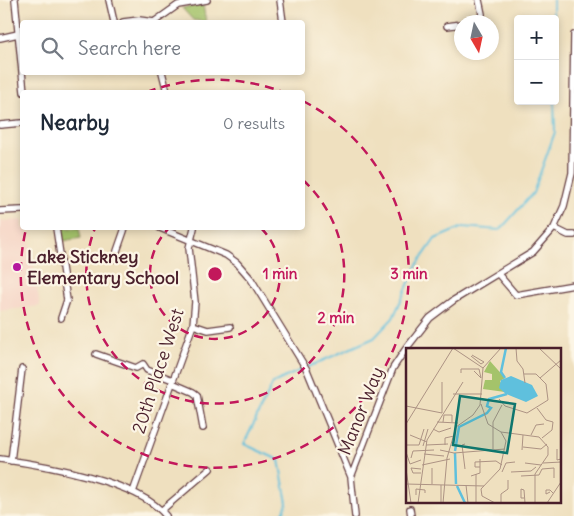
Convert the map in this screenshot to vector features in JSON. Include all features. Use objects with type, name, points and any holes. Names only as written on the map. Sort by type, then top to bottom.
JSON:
[{"type":"street","points":[[0,38],[20,38],[15,0]]},
{"type":"street","points":[[109,0],[114,20]]},
{"type":"street","points":[[157,20],[178,5],[208,0]]},
{"type":"street","points":[[280,0],[283,20]]},
{"type":"street","points":[[480,0],[482,15]]},
{"type":"street","points":[[447,26],[454,25]]},
{"type":"street","name":"Manor Way","points":[[407,348],[430,318],[454,300],[533,252],[545,241],[554,228],[564,206],[572,173],[574,35]]},
{"type":"street","points":[[23,75],[24,90]]},
{"type":"street","points":[[163,75],[166,90]]},
{"type":"street","points":[[0,125],[20,123]]},
{"type":"street","points":[[0,211],[20,210]]},
{"type":"street","points":[[554,228],[568,235],[574,235]]},
{"type":"street","points":[[56,230],[67,300],[61,318]]},
{"type":"street","points":[[116,259],[124,230]]},
{"type":"street","points":[[165,230],[226,256],[245,270],[262,293],[300,356],[351,477]]},
{"type":"street","name":"20th Place West","points":[[133,492],[192,325],[195,302],[190,261],[194,230]]},
{"type":"street","points":[[498,274],[516,295],[574,285]]},
{"type":"street","points":[[192,325],[208,330],[230,327]]},
{"type":"street","name":"Manor Way","points":[[355,516],[351,477],[393,368],[406,349]]},
{"type":"street","points":[[96,354],[136,368],[143,364],[147,370],[193,392],[197,395],[203,428]]},
{"type":"street","points":[[11,461],[22,369]]},
{"type":"street","points":[[0,459],[41,465],[133,492],[158,506],[166,516]]},
{"type":"street","points":[[162,510],[210,469]]},
{"type":"shaded area","name":"Lake Stickney Elementary School","points":[[20,220],[20,230],[27,230],[40,306],[0,311],[0,221]]},
{"type":"green space","points":[[203,5],[206,20],[193,20],[182,8]]},
{"type":"green space","points":[[61,230],[79,230],[81,238],[63,241]]},
{"type":"waterway","points":[[553,0],[553,15]]},
{"type":"waterway","points":[[308,367],[374,338],[393,318],[417,265],[435,239],[463,227],[500,230],[533,193],[555,132],[554,105]]},
{"type":"waterway","points":[[282,516],[287,503],[279,460],[244,444],[273,383],[303,369]]},
{"type":"place","name":"Lake Stickney Elementary School","points":[[17,267]]}]
